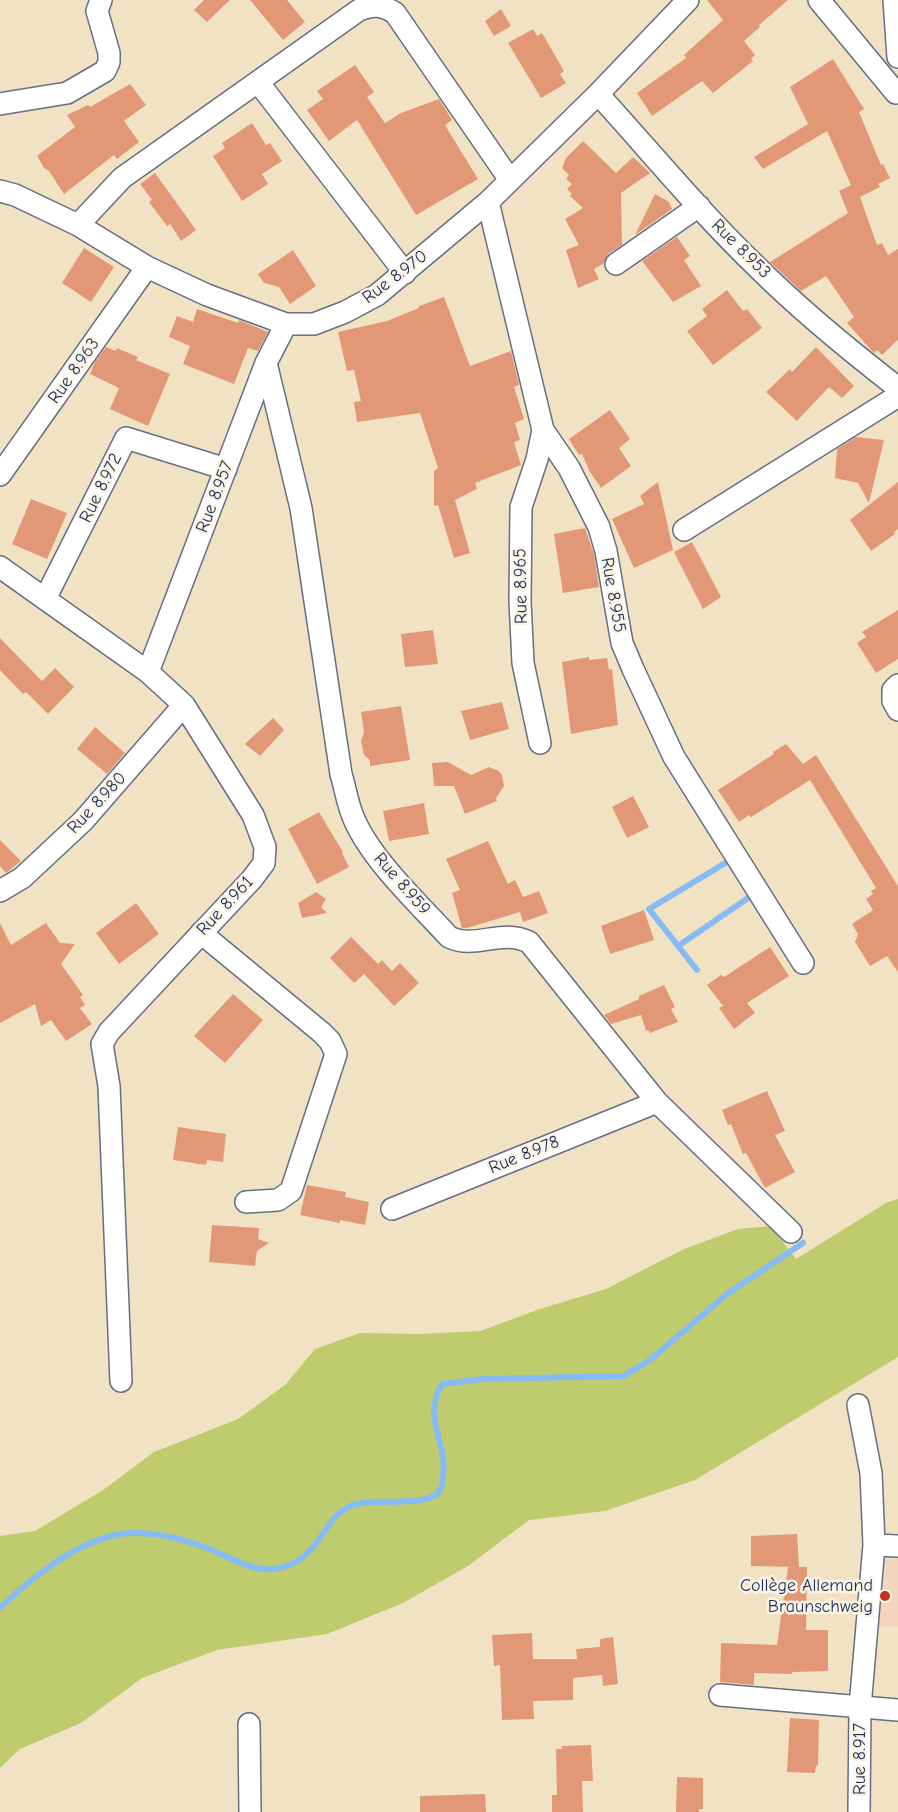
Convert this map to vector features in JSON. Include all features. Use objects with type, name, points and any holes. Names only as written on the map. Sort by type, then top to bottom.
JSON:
[{"type":"street","points":[[0,104],[68,93],[105,71],[109,62],[109,53],[97,11],[101,0]]},
{"type":"street","name":"Rue 8.970","points":[[2,186],[78,225],[147,267],[207,296],[286,324],[314,324],[345,312],[377,295],[488,202],[598,94],[688,0]]},
{"type":"street","points":[[819,0],[897,96]]},
{"type":"street","points":[[894,0],[898,57]]},
{"type":"street","points":[[78,225],[122,178],[359,10],[386,3],[510,180]]},
{"type":"street","points":[[258,82],[405,273]]},
{"type":"street","name":"Rue 8.953","points":[[598,94],[756,266],[852,352],[898,388]]},
{"type":"street","name":"Rue 8.955","points":[[488,202],[543,430],[570,468],[598,527],[606,551],[622,643],[674,757],[803,963]]},
{"type":"street","points":[[616,264],[699,206]]},
{"type":"street","name":"Rue 8.963","points":[[0,475],[147,267]]},
{"type":"street","name":"Rue 8.957","points":[[148,672],[266,363],[286,324]]},
{"type":"street","name":"Rue 8.959","points":[[266,363],[301,508],[341,774],[352,814],[367,842],[449,937],[460,943],[505,936],[520,937],[530,942],[657,1102],[791,1232]]},
{"type":"street","points":[[684,530],[898,396]]},
{"type":"street","name":"Rue 8.965","points":[[540,743],[524,663],[520,601],[521,507],[537,459],[543,430]]},
{"type":"street","name":"Rue 8.972","points":[[45,599],[126,438],[226,469]]},
{"type":"street","name":"Rue 8.961","points":[[0,567],[148,672],[184,705],[253,815],[265,847],[264,863],[258,871],[109,1032],[102,1044],[109,1086],[121,1381]]},
{"type":"street","points":[[898,685],[893,690],[893,701],[898,710]]},
{"type":"street","name":"Rue 8.980","points":[[0,891],[22,878],[83,821],[184,705]]},
{"type":"street","points":[[201,933],[321,1032],[330,1041],[336,1054],[291,1191],[279,1200],[246,1202]]},
{"type":"street","name":"Rue 8.978","points":[[392,1209],[657,1102]]},
{"type":"street","name":"Rue 8.917","points":[[858,1405],[871,1473],[874,1545],[860,1707],[859,1812]]},
{"type":"street","points":[[874,1545],[898,1546]]},
{"type":"street","points":[[720,1695],[898,1710]]},
{"type":"street","points":[[249,1724],[250,1812]]},
{"type":"shaded area","name":"Collège Allemand Braunschweig","points":[[898,1538],[898,1627],[869,1627],[873,1565]]},
{"type":"green space","points":[[898,1199],[898,1357],[695,1480],[605,1511],[529,1520],[468,1566],[403,1603],[327,1634],[217,1650],[142,1678],[81,1723],[20,1749],[0,1768],[0,1536],[35,1531],[103,1490],[154,1452],[238,1419],[285,1385],[315,1349],[360,1333],[420,1334],[480,1331],[540,1309],[606,1289],[684,1249],[738,1229],[771,1226],[796,1259],[886,1203]]},
{"type":"building","points":[[204,0],[230,0],[207,22],[194,10]]},
{"type":"building","points":[[250,0],[287,0],[305,22],[283,40]]},
{"type":"building","points":[[707,0],[788,0],[744,41],[755,55],[751,59],[753,61],[713,93],[702,81],[652,116],[637,93],[686,58],[684,55],[723,20]]},
{"type":"building","points":[[501,9],[511,26],[494,36],[485,21]]},
{"type":"building","points":[[533,29],[537,36],[542,33],[564,71],[560,74],[566,83],[541,98],[508,43]]},
{"type":"building","points":[[833,59],[864,109],[859,112],[881,165],[883,164],[890,178],[878,184],[880,187],[860,197],[877,245],[882,243],[888,255],[898,249],[898,340],[882,355],[877,350],[874,353],[847,323],[854,317],[826,276],[801,291],[770,262],[848,213],[839,191],[851,185],[827,131],[763,169],[754,157],[808,124],[790,87]]},
{"type":"building","points":[[355,65],[374,92],[367,97],[385,123],[401,113],[439,99],[452,120],[445,125],[478,179],[416,215],[357,120],[329,141],[307,110],[323,99],[317,91]]},
{"type":"building","points":[[130,84],[146,105],[124,121],[139,142],[117,159],[114,155],[64,194],[37,156],[75,127],[67,115],[88,105],[90,107]]},
{"type":"building","points":[[252,123],[266,145],[270,143],[282,161],[262,174],[268,184],[242,201],[213,156],[225,148],[222,143]]},
{"type":"building","points":[[583,141],[616,173],[633,157],[650,173],[621,193],[622,245],[608,254],[603,264],[594,269],[599,279],[578,288],[566,250],[579,245],[565,219],[583,208],[570,196],[572,194],[567,189],[572,184],[566,179],[569,175],[562,168],[566,158]]},
{"type":"building","points":[[155,173],[196,230],[181,241],[170,224],[167,226],[149,202],[152,200],[140,184]]},
{"type":"building","points":[[655,194],[669,202],[672,209],[635,235]]},
{"type":"building","points":[[677,237],[690,256],[684,260],[701,286],[673,302],[642,261]]},
{"type":"building","points":[[84,248],[114,267],[91,302],[62,283]]},
{"type":"building","points":[[293,250],[316,286],[290,304],[279,287],[264,283],[258,274]]},
{"type":"building","points":[[727,290],[743,311],[747,309],[762,328],[713,365],[687,331],[707,316],[702,309]]},
{"type":"building","points":[[444,297],[470,366],[511,351],[519,385],[514,387],[524,419],[515,423],[520,440],[514,442],[521,465],[475,483],[477,489],[455,500],[470,553],[454,558],[438,505],[434,506],[434,471],[438,468],[420,413],[357,422],[354,402],[361,401],[354,370],[347,371],[338,332],[387,321]]},
{"type":"building","points":[[197,309],[238,323],[239,320],[268,332],[258,351],[248,348],[234,384],[183,364],[190,346],[169,337],[177,316],[193,322]]},
{"type":"building","points":[[106,347],[116,351],[117,348],[138,357],[136,360],[170,374],[148,426],[110,409],[119,388],[90,374],[95,362]]},
{"type":"building","points":[[816,347],[854,386],[842,398],[829,387],[797,421],[766,392],[790,369],[792,372]]},
{"type":"building","points":[[610,410],[630,439],[619,448],[631,466],[601,488],[582,454],[579,455],[569,439]]},
{"type":"building","points":[[856,437],[884,440],[869,503],[858,483],[835,478],[837,449]]},
{"type":"building","points":[[658,482],[673,550],[634,568],[612,519],[644,504],[640,496]]},
{"type":"building","points":[[898,482],[898,529],[894,532],[895,534],[871,551],[850,520]]},
{"type":"building","points":[[31,499],[67,513],[47,559],[12,544]]},
{"type":"building","points":[[585,528],[594,554],[599,587],[563,593],[554,534]]},
{"type":"building","points":[[692,542],[721,597],[703,609],[674,552]]},
{"type":"building","points":[[898,610],[898,659],[876,673],[857,643],[866,637],[862,632]]},
{"type":"building","points":[[433,630],[438,664],[405,667],[401,634]]},
{"type":"building","points":[[0,638],[42,681],[55,668],[74,687],[48,714],[26,692],[23,694],[0,670]]},
{"type":"building","points":[[589,657],[589,660],[607,658],[609,670],[612,669],[618,725],[571,734],[562,662]]},
{"type":"building","points":[[502,702],[509,729],[470,740],[461,711]]},
{"type":"building","points":[[401,706],[410,760],[370,766],[370,760],[364,755],[361,741],[364,732],[361,712]]},
{"type":"building","points":[[273,718],[284,730],[260,756],[245,744]]},
{"type":"building","points":[[95,727],[125,753],[107,774],[77,749]]},
{"type":"building","points":[[786,744],[803,764],[816,755],[898,886],[898,972],[887,956],[870,966],[855,942],[858,934],[852,924],[873,910],[866,899],[873,894],[871,891],[876,888],[810,780],[751,817],[749,815],[739,822],[718,790]]},
{"type":"building","points":[[448,762],[471,775],[489,767],[499,771],[504,786],[496,798],[497,801],[465,814],[454,786],[434,786],[432,763]]},
{"type":"building","points":[[633,796],[649,827],[627,838],[612,807]]},
{"type":"building","points":[[424,803],[429,834],[389,841],[383,811]]},
{"type":"building","points":[[319,812],[343,852],[349,867],[317,884],[288,829]]},
{"type":"building","points":[[0,840],[21,861],[6,873],[0,866]]},
{"type":"building","points":[[488,841],[508,884],[515,880],[523,897],[539,891],[548,913],[523,922],[520,912],[462,928],[452,893],[460,890],[446,859]]},
{"type":"building","points":[[316,892],[326,899],[321,907],[327,913],[302,918],[298,903]]},
{"type":"building","points":[[136,903],[159,934],[119,964],[96,933]]},
{"type":"building","points":[[644,910],[654,940],[610,954],[601,926]]},
{"type":"building","points":[[0,923],[11,945],[46,923],[60,943],[75,944],[61,964],[83,995],[80,997],[85,1005],[80,1008],[92,1024],[66,1041],[51,1020],[41,1026],[35,1004],[0,1023]]},
{"type":"building","points":[[351,937],[378,964],[382,960],[392,971],[400,963],[419,983],[394,1006],[364,974],[354,983],[330,958]]},
{"type":"building","points":[[770,947],[789,976],[747,1003],[755,1013],[734,1029],[719,1008],[723,1006],[707,985],[721,975],[724,977]]},
{"type":"building","points":[[664,985],[675,1007],[671,1009],[678,1022],[650,1033],[646,1031],[641,1015],[611,1024],[604,1015],[639,999],[639,996]]},
{"type":"building","points":[[233,994],[263,1020],[225,1063],[194,1036]]},
{"type":"building","points":[[767,1091],[785,1131],[775,1135],[795,1172],[765,1188],[746,1153],[743,1154],[731,1124],[728,1125],[722,1110]]},
{"type":"building","points":[[178,1127],[226,1134],[223,1162],[207,1160],[206,1165],[173,1160]]},
{"type":"building","points":[[307,1185],[346,1192],[345,1197],[369,1202],[365,1225],[340,1220],[340,1223],[300,1215]]},
{"type":"building","points":[[212,1225],[259,1228],[258,1239],[269,1243],[257,1251],[255,1266],[209,1262]]},
{"type":"building","points":[[797,1534],[799,1567],[751,1566],[751,1536]]},
{"type":"building","points":[[788,1567],[807,1567],[806,1630],[828,1630],[828,1671],[792,1672],[792,1674],[754,1673],[754,1685],[720,1682],[721,1643],[777,1645]]},
{"type":"building","points":[[532,1633],[533,1659],[577,1659],[576,1649],[600,1647],[600,1639],[613,1637],[618,1684],[603,1686],[602,1675],[573,1678],[573,1700],[533,1701],[534,1719],[502,1720],[500,1665],[494,1666],[492,1635]]},
{"type":"building","points":[[790,1718],[819,1720],[818,1766],[816,1765],[815,1773],[787,1772]]},
{"type":"building","points":[[591,1745],[593,1781],[582,1781],[583,1812],[552,1812],[552,1795],[557,1795],[556,1749],[562,1749],[562,1746]]},
{"type":"building","points":[[677,1777],[703,1778],[703,1809],[699,1809],[699,1812],[676,1812]]},
{"type":"building","points":[[485,1794],[486,1812],[420,1812],[420,1796]]},
{"type":"waterway","points":[[697,970],[649,909],[732,859]]},
{"type":"waterway","points":[[678,946],[754,894]]},
{"type":"waterway","points":[[0,1608],[60,1559],[78,1549],[114,1535],[142,1533],[170,1537],[207,1548],[240,1563],[258,1568],[275,1569],[291,1565],[312,1549],[342,1511],[353,1505],[421,1500],[438,1493],[442,1485],[444,1467],[434,1410],[442,1384],[483,1379],[624,1376],[650,1360],[727,1294],[803,1243]]},
{"type":"place","name":"Collège Allemand Braunschweig","points":[[885,1596]]}]
